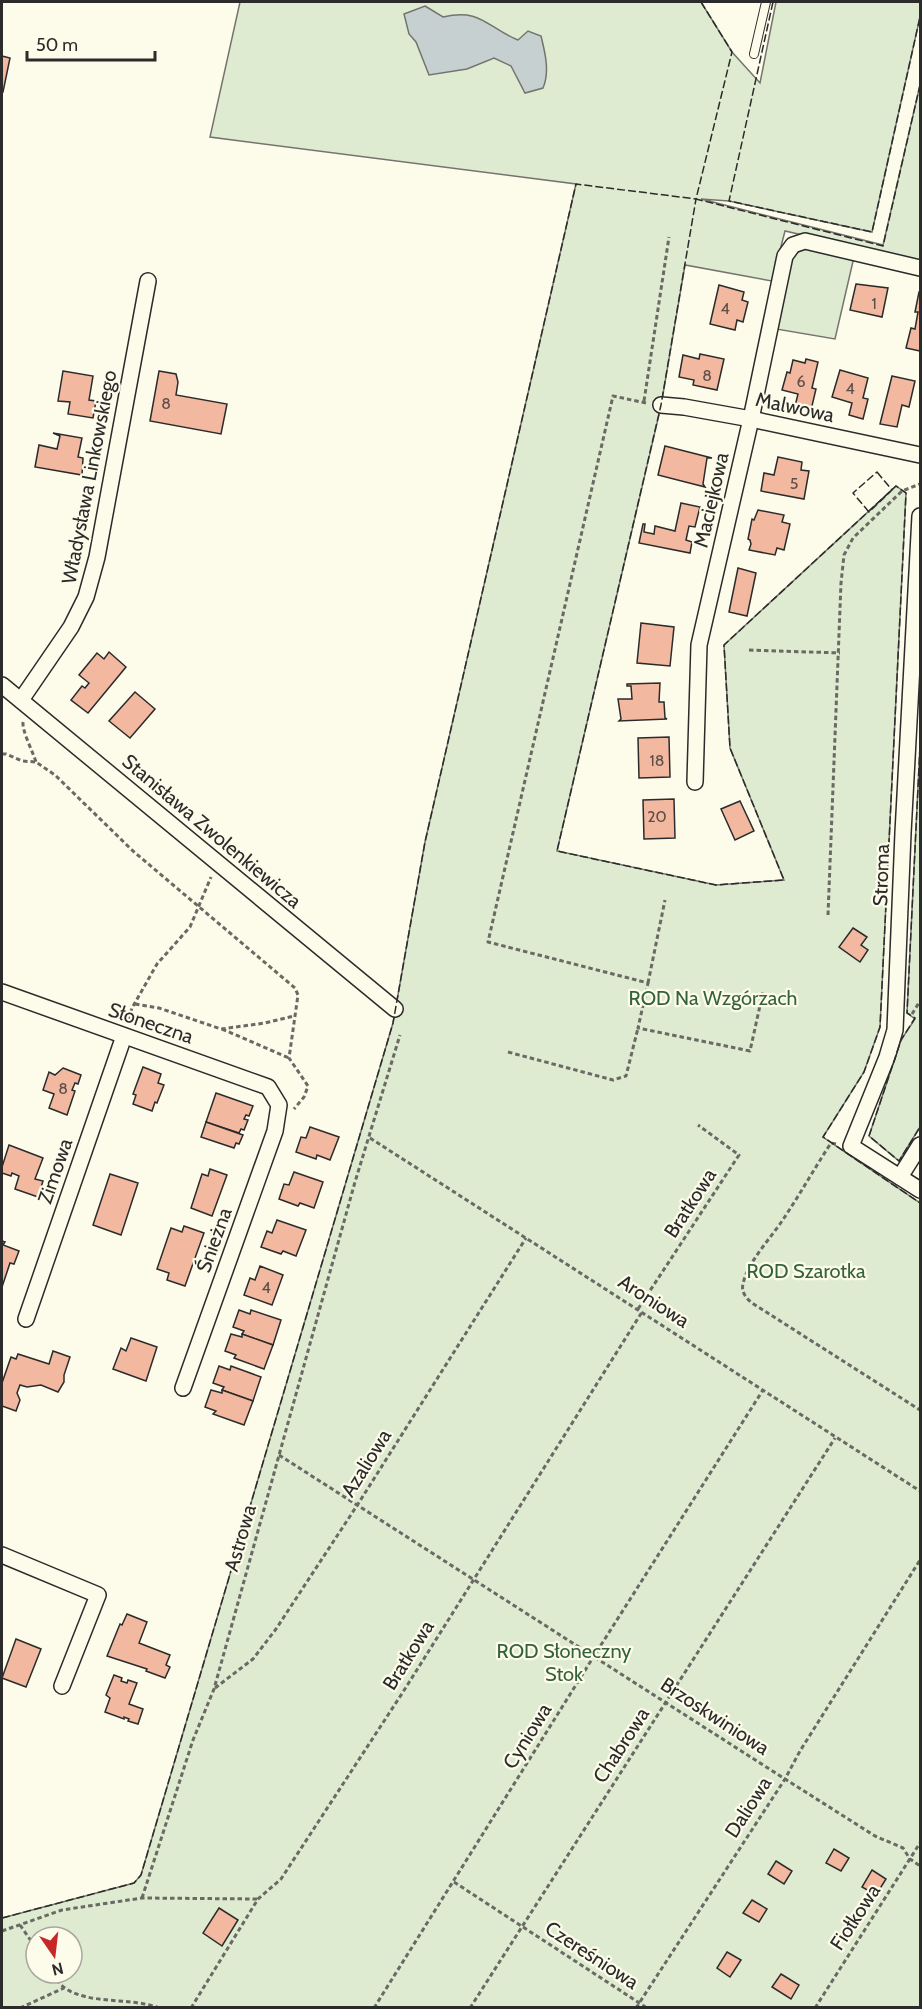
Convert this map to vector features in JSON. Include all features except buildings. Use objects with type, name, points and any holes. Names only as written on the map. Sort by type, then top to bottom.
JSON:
[{"type":"street","name":"Maciejkowa","points":[[695,782],[699,645],[786,256],[793,245],[805,241],[921,267]]},
{"type":"street","name":"Władysława Linkowskiego","points":[[21,700],[71,627],[86,597],[97,557],[148,281]]},
{"type":"street","name":"Malwowa","points":[[661,405],[751,419],[921,455]]},
{"type":"street","name":"Stroma","points":[[851,1146],[887,1057],[895,1030],[903,833],[921,516]]},
{"type":"street","name":"Stanisława Zwolenkiewicza","points":[[2,685],[395,1009]]},
{"type":"street","name":"Słoneczna","points":[[2,992],[268,1087],[278,1111]]},
{"type":"street","name":"Zimowa","points":[[26,1319],[124,1036]]},
{"type":"street","name":"Śnieżna","points":[[183,1388],[275,1131],[278,1111]]},
{"type":"street","points":[[900,1177],[921,1145]]},
{"type":"street","points":[[851,1146],[921,1190]]},
{"type":"street","points":[[2,1555],[98,1595],[62,1686]]},
{"type":"lane","points":[[754,54],[766,2]]},
{"type":"path","points":[[644,402],[669,237]]},
{"type":"path","points":[[648,983],[488,942],[612,396],[661,405]]},
{"type":"path","points":[[828,915],[842,567],[846,548],[853,538],[902,491],[921,484]]},
{"type":"path","points":[[749,650],[840,653]]},
{"type":"path","points":[[21,700],[25,714],[22,726],[36,762]]},
{"type":"path","points":[[2,754],[22,761],[36,762],[55,775],[133,851],[296,988],[298,995],[289,1058]]},
{"type":"path","points":[[124,1036],[135,1004],[157,964],[190,927],[217,863]]},
{"type":"path","points":[[508,1052],[613,1080],[626,1076],[665,900]]},
{"type":"path","points":[[638,1028],[750,1051],[764,992]]},
{"type":"path","points":[[135,1004],[159,1008],[219,1028],[289,1058],[308,1086],[304,1097],[294,1109],[278,1111]]},
{"type":"path","points":[[219,1028],[265,1023],[294,1016]]},
{"type":"path","name":"Astrowa","points":[[142,1898],[193,1740],[214,1689],[356,1182],[400,1035]]},
{"type":"path","name":"Bratkowa","points":[[191,2007],[258,1899],[281,1879],[403,1692],[739,1155],[698,1125]]},
{"type":"path","name":"Aroniowa","points":[[370,1138],[921,1491]]},
{"type":"path","points":[[851,1146],[831,1143],[783,1219],[747,1270],[742,1286],[743,1291],[745,1298],[752,1303],[921,1410]]},
{"type":"path","name":"Azaliowa","points":[[214,1689],[253,1659],[262,1649],[358,1504],[526,1238]]},
{"type":"path","name":"Cyniowa","points":[[374,2007],[763,1390]]},
{"type":"path","name":"Chabrowa","points":[[470,2007],[835,1438]]},
{"type":"path","name":"Brzoskwiniowa","points":[[279,1455],[875,1836],[903,1848],[910,1859],[921,1866]]},
{"type":"path","name":"Daliowa","points":[[636,2007],[785,1779],[800,1751],[921,1560]]},
{"type":"path","name":"Fiołkowa","points":[[815,2007],[921,1843]]},
{"type":"path","name":"Czereśniowa","points":[[454,1882],[647,2007]]},
{"type":"path","points":[[2,1931],[62,1910],[142,1898],[258,1899]]},
{"type":"path","points":[[20,1925],[24,1931]]},
{"type":"path","points":[[62,1985],[64,1988],[91,1998],[159,2007]]},
{"type":"path","points":[[20,2007],[64,1988]]},
{"type":"path","points":[[138,2007],[141,2003]]},
{"type":"green space","points":[[240,2],[701,2],[732,52],[760,83],[776,2],[920,2],[920,17],[872,232],[729,201],[701,199],[883,245],[920,85],[920,262],[785,231],[772,281],[685,265],[661,406],[557,851],[716,885],[784,880],[730,748],[724,645],[896,486],[906,493],[880,1027],[864,1072],[823,1137],[920,1203],[920,2007],[2,2008],[2,1918],[134,1883],[141,1875],[393,1023],[425,842],[576,184],[210,137]]},
{"type":"green space","points":[[812,245],[854,257],[835,339],[776,329],[791,259],[798,252]]},
{"type":"green space","points":[[920,746],[920,1127],[899,1161],[869,1136],[901,1040],[915,1019],[907,1013]]},
{"type":"shaded area","points":[[425,6],[443,17],[466,15],[475,17],[518,40],[528,31],[541,36],[546,69],[543,88],[525,93],[511,66],[494,58],[467,69],[429,75],[416,42],[409,34],[404,14]]},
{"type":"fence","points":[[701,2],[732,52],[696,199],[883,246],[920,85]]},
{"type":"fence","points":[[773,2],[729,201],[872,232],[920,17]]},
{"type":"fence","points":[[2,1918],[134,1883],[141,1875],[393,1023],[425,842],[576,184],[696,199],[661,405],[557,851],[716,885],[784,880],[730,748],[724,645],[896,486],[906,493],[880,1027],[864,1072],[823,1137],[920,1203]]},
{"type":"fence","points":[[877,472],[892,490],[869,512],[853,493],[877,472]]},
{"type":"fence","points":[[920,746],[907,1013],[915,1018],[901,1040],[869,1136],[899,1161],[920,1127]]},
{"type":"park label","name":"ROD Na Wzgórzach","points":[[713,998]]},
{"type":"park label","name":"ROD Szarotka","points":[[806,1271]]},
{"type":"park label","name":"ROD Słoneczny Stok","points":[[564,1662]]}]
